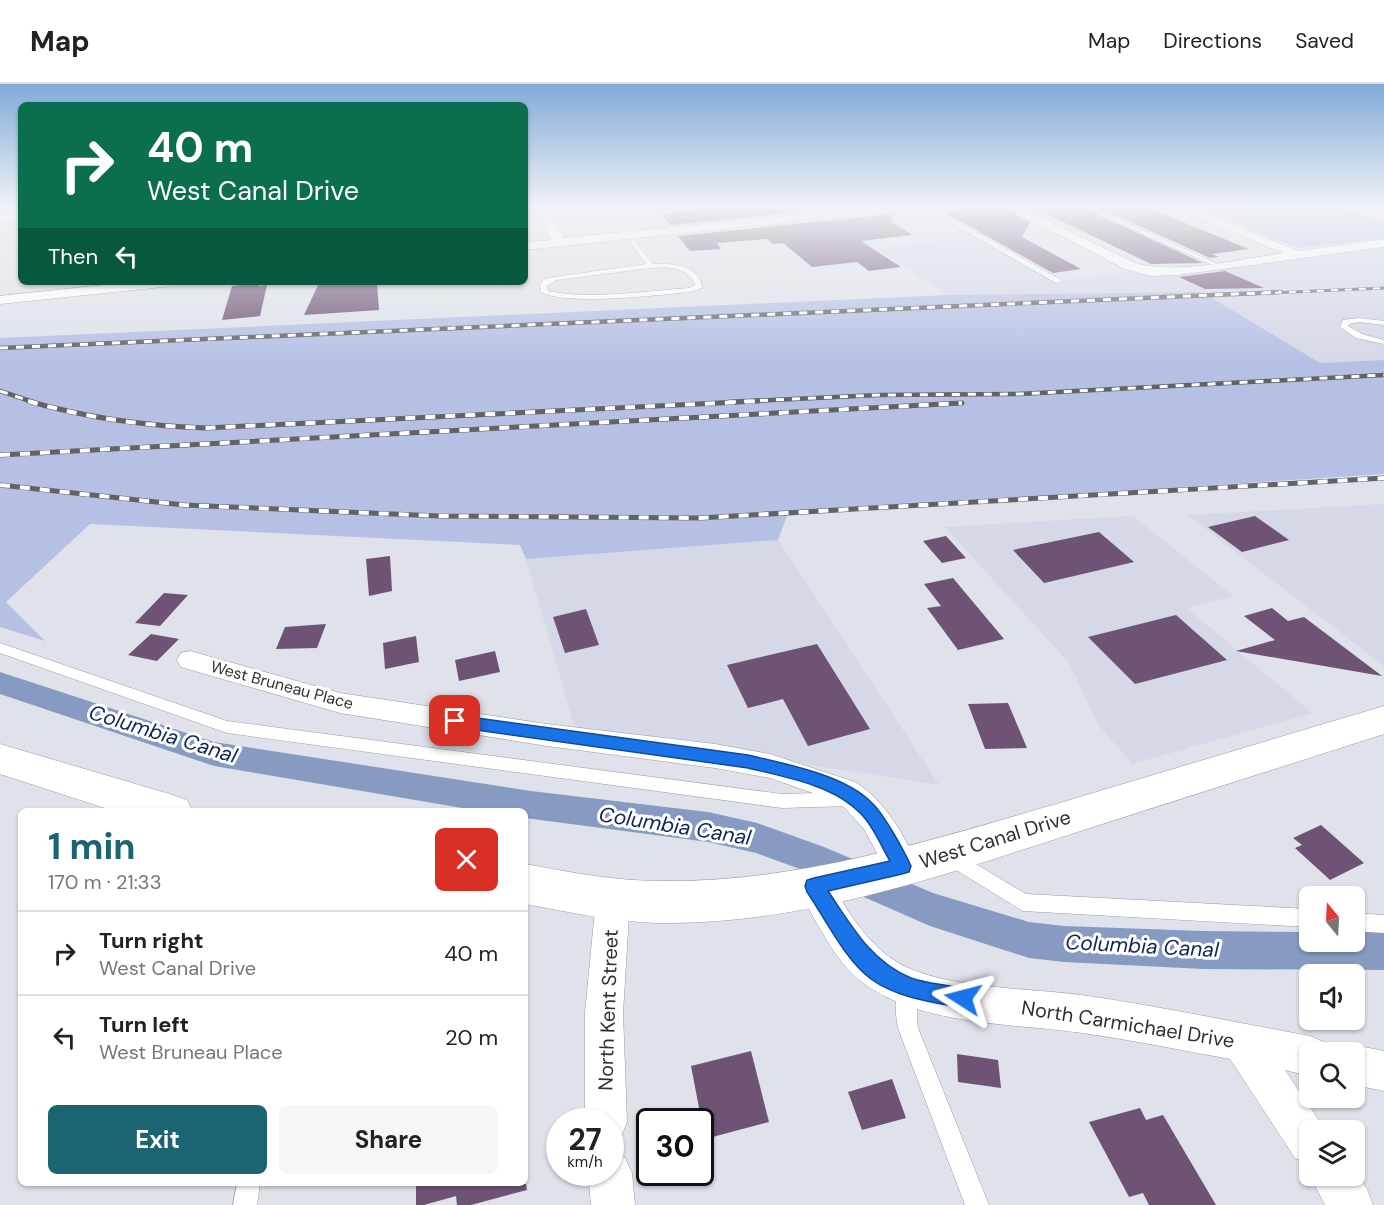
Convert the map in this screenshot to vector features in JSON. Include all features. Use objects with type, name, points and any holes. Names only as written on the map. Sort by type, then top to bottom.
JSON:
[{"type":"street","points":[[1116,259],[1151,272],[1262,259]]},
{"type":"street","points":[[48,295],[55,285]]},
{"type":"street","points":[[0,300],[143,285]]},
{"type":"street","name":"West Bruneau Place","points":[[190,660],[340,703],[547,735],[759,763],[820,782],[844,791],[856,799],[875,819],[890,869]]},
{"type":"street","name":"West Canal Drive","points":[[528,885],[644,902],[732,899],[822,884],[948,854],[1384,720]]},
{"type":"street","points":[[0,759],[160,808]]},
{"type":"street","name":"North Carmichael Drive","points":[[822,884],[841,928],[870,965],[884,976],[907,986],[942,996],[1082,1014],[1299,1054]]},
{"type":"street","name":"North Kent Street","points":[[606,1108],[603,1013],[613,899]]},
{"type":"street","points":[[1242,1043],[1299,1127]]},
{"type":"street","points":[[1365,1067],[1384,1071]]},
{"type":"street","points":[[611,1186],[613,1205]]},
{"type":"street","points":[[1339,1186],[1351,1205]]},
{"type":"lane","points":[[647,259],[650,266]]},
{"type":"lane","points":[[1020,259],[1059,281]]},
{"type":"lane","points":[[1204,259],[1219,266]]},
{"type":"lane","points":[[650,266],[675,266],[685,269],[698,280],[699,286],[684,290],[559,296],[545,292],[543,286],[547,281],[556,278],[650,266]]},
{"type":"lane","points":[[1384,323],[1359,320],[1346,322],[1344,327],[1359,336],[1384,342]]},
{"type":"lane","points":[[0,648],[227,727],[782,801],[856,799]]},
{"type":"lane","points":[[948,854],[1023,902],[1299,917]]},
{"type":"lane","points":[[1365,922],[1384,924]]},
{"type":"lane","points":[[907,986],[904,1014],[908,1028],[977,1205]]},
{"type":"lane","points":[[245,1205],[249,1186]]},
{"type":"shaded area","points":[[893,259],[1026,259],[1064,280],[1134,271],[1153,274],[1279,259],[1384,259],[1384,360],[1320,363],[1199,292],[948,295]]},
{"type":"shaded area","points":[[1199,292],[1320,363],[1384,360],[1384,474],[788,513],[778,540],[526,559],[520,545],[90,524],[6,602],[45,641],[0,627],[0,338],[948,295]]},
{"type":"shaded area","points":[[1384,504],[1384,666],[1188,515]]},
{"type":"shaded area","points":[[1133,516],[1233,596],[1187,608],[1312,713],[1132,764],[1098,724],[1070,664],[945,527]]},
{"type":"shaded area","points":[[778,540],[939,785],[575,728],[526,559]]},
{"type":"building","points":[[803,259],[889,259],[901,267],[869,271],[857,262],[812,267]]},
{"type":"building","points":[[1029,259],[1063,259],[1081,269],[1053,273]]},
{"type":"building","points":[[1141,259],[1195,259],[1203,263],[1151,264]]},
{"type":"building","points":[[1225,271],[1264,288],[1205,289],[1179,277]]},
{"type":"building","points":[[267,285],[260,316],[222,320],[232,286]]},
{"type":"building","points":[[318,285],[377,285],[379,310],[304,315]]},
{"type":"building","points":[[1255,516],[1289,540],[1242,552],[1208,527]]},
{"type":"building","points":[[1099,532],[1134,562],[1044,583],[1013,550]]},
{"type":"building","points":[[946,536],[966,558],[942,563],[923,541]]},
{"type":"building","points":[[390,556],[392,591],[369,596],[366,559]]},
{"type":"building","points":[[953,578],[1004,639],[958,650],[927,608],[941,606],[924,584]]},
{"type":"building","points":[[164,593],[188,595],[160,626],[135,623]]},
{"type":"building","points":[[1272,608],[1288,621],[1304,617],[1382,676],[1236,651],[1275,640],[1244,616]]},
{"type":"building","points":[[586,609],[599,645],[565,653],[553,617]]},
{"type":"building","points":[[1176,615],[1227,660],[1135,684],[1088,637]]},
{"type":"building","points":[[326,624],[317,648],[276,649],[285,627]]},
{"type":"building","points":[[151,634],[179,639],[157,661],[128,655]]},
{"type":"building","points":[[416,636],[419,662],[385,669],[383,643]]},
{"type":"building","points":[[817,644],[870,729],[808,746],[783,699],[748,708],[727,665]]},
{"type":"building","points":[[495,651],[500,672],[459,681],[455,660]]},
{"type":"building","points":[[1008,703],[1027,748],[985,749],[968,704]]},
{"type":"building","points":[[1321,825],[1364,863],[1330,880],[1295,848],[1302,845],[1293,838]]},
{"type":"building","points":[[751,1051],[769,1122],[714,1137],[714,1108],[699,1108],[691,1066]]},
{"type":"building","points":[[957,1054],[998,1060],[1001,1088],[958,1082]]},
{"type":"building","points":[[892,1079],[906,1118],[862,1130],[848,1092]]},
{"type":"building","points":[[1140,1108],[1146,1120],[1163,1115],[1216,1205],[1149,1205],[1143,1193],[1129,1197],[1089,1122]]},
{"type":"building","points":[[416,1186],[526,1186],[527,1190],[471,1205],[457,1205],[456,1196],[416,1205]]},
{"type":"waterway","name":"Columbia Canal","points":[[0,683],[214,754],[531,805],[708,827],[757,838],[812,858],[930,909],[1029,940],[1064,944],[1203,950],[1384,951]]},
{"type":"railway","points":[[1247,294],[1384,288]]},
{"type":"railway","points":[[0,348],[1281,292]]},
{"type":"railway","points":[[728,402],[879,395],[1019,394],[1384,375]]},
{"type":"railway","points":[[0,391],[33,402]]},
{"type":"railway","points":[[28,401],[116,420],[206,428],[759,401]]},
{"type":"railway","points":[[0,455],[962,403]]},
{"type":"railway","points":[[0,485],[184,505],[439,516],[700,518],[1384,478]]},
{"type":"route","points":[[455,721],[748,761],[783,770],[844,791],[856,799],[875,819],[902,866],[814,886],[856,949],[877,972],[910,988],[942,996],[963,998]]}]
